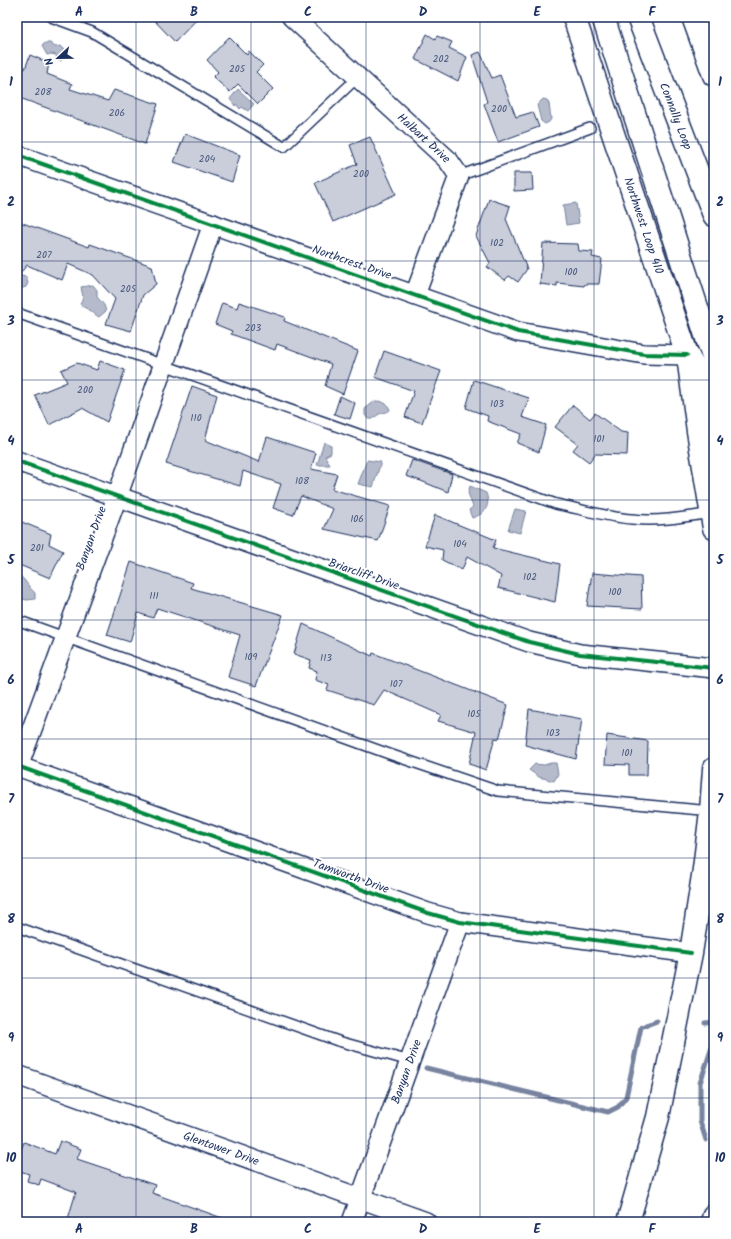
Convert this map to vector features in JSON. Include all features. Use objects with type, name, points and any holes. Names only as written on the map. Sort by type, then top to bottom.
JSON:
[{"type":"main road","name":"Northwest Loop 410","points":[[574,17],[714,435]]},
{"type":"main road","points":[[603,17],[714,360]]},
{"type":"main road","name":"Connally Loop","points":[[638,17],[714,215]]},
{"type":"main road","points":[[693,17],[714,75]]},
{"type":"main road","points":[[688,355],[714,402]]},
{"type":"main road","points":[[688,355],[698,431],[713,521]]},
{"type":"main road","points":[[628,1222],[658,1117],[691,953],[712,811],[714,769]]},
{"type":"main road","points":[[712,1222],[714,1215]]},
{"type":"street","name":"Halbart Drive","points":[[292,17],[448,160],[459,176]]},
{"type":"street","name":"Northcrest Drive","points":[[17,155],[518,332],[644,354],[688,355]]},
{"type":"street","points":[[415,295],[459,176]]},
{"type":"street","name":"Banyan Drive","points":[[18,767],[117,497],[213,224]]},
{"type":"street","name":"Briarcliff Drive","points":[[17,461],[529,642],[580,654],[714,668]]},
{"type":"street","name":"Tamworth Drive","points":[[18,767],[402,905],[460,922],[691,953]]},
{"type":"street","name":"Banyan Drive","points":[[352,1222],[460,922]]},
{"type":"street","name":"Glentower Drive","points":[[17,1075],[426,1222]]},
{"type":"lane","points":[[51,17],[92,32],[284,147],[358,78]]},
{"type":"lane","points":[[459,176],[590,128]]},
{"type":"lane","points":[[17,313],[556,504],[603,515],[632,519],[713,521]]},
{"type":"lane","points":[[17,620],[392,755],[498,791],[712,811]]},
{"type":"lane","points":[[17,926],[338,1041],[410,1061]]},
{"type":"water","points":[[45,43],[50,43],[55,47],[60,46],[64,50],[62,54],[64,58],[61,61],[57,59],[56,55],[47,55],[42,46]]},
{"type":"water","points":[[238,89],[254,104],[248,111],[242,107],[240,109],[236,104],[235,106],[230,99]]},
{"type":"water","points":[[543,99],[547,100],[549,104],[551,119],[545,124],[541,121],[537,105]]},
{"type":"water","points":[[576,203],[579,223],[566,225],[563,205]]},
{"type":"water","points":[[17,275],[26,277],[28,283],[26,287],[17,289]]},
{"type":"water","points":[[93,285],[97,290],[97,297],[104,305],[106,311],[99,317],[80,304],[83,297],[81,287]]},
{"type":"water","points":[[375,401],[384,403],[390,410],[379,414],[373,419],[368,419],[365,415],[365,409]]},
{"type":"water","points":[[324,442],[331,446],[331,453],[325,456],[330,465],[317,465]]},
{"type":"water","points":[[367,460],[381,462],[373,487],[358,484]]},
{"type":"water","points":[[470,486],[486,493],[488,502],[486,509],[483,512],[472,518],[469,510],[473,507],[468,493]]},
{"type":"water","points":[[515,509],[526,511],[520,533],[508,530]]},
{"type":"water","points":[[19,575],[35,593],[35,599],[27,600],[17,598],[17,576]]},
{"type":"water","points":[[556,763],[558,774],[554,781],[539,777],[529,770],[535,764],[544,765]]},
{"type":"building","points":[[151,17],[199,17],[175,42]]},
{"type":"building","points":[[427,34],[435,39],[437,36],[452,42],[449,48],[467,57],[458,81],[415,59]]},
{"type":"building","points":[[229,37],[247,55],[249,51],[263,65],[256,72],[273,89],[258,104],[238,84],[230,92],[213,77],[218,72],[207,60]]},
{"type":"building","points":[[480,52],[492,78],[500,75],[516,117],[533,112],[539,127],[498,142],[484,104],[487,102],[472,55]]},
{"type":"building","points":[[30,55],[49,63],[47,74],[72,84],[70,89],[108,101],[114,90],[158,104],[145,144],[17,97],[17,66],[25,69]]},
{"type":"building","points":[[185,134],[240,155],[232,182],[174,162]]},
{"type":"building","points":[[370,137],[396,194],[333,222],[315,183],[357,164],[350,145]]},
{"type":"building","points":[[514,173],[532,173],[533,190],[514,191]]},
{"type":"building","points":[[489,199],[510,206],[506,219],[527,269],[518,282],[509,276],[505,280],[487,267],[490,263],[476,236]]},
{"type":"building","points":[[20,222],[89,247],[90,244],[152,266],[156,284],[143,295],[131,331],[106,324],[115,299],[93,275],[68,264],[62,280],[27,265],[17,277],[17,231]]},
{"type":"building","points":[[543,243],[578,244],[579,251],[593,252],[592,257],[602,259],[599,284],[585,284],[584,286],[557,283],[557,286],[540,284]]},
{"type":"building","points":[[239,302],[285,317],[284,321],[358,351],[343,394],[325,386],[331,364],[277,344],[275,350],[231,334],[232,331],[215,324],[222,303],[237,308]]},
{"type":"building","points":[[384,351],[441,371],[422,423],[405,417],[414,391],[375,377]]},
{"type":"building","points":[[100,361],[125,370],[107,422],[82,408],[49,425],[35,395],[67,382],[61,370],[77,363],[97,370]]},
{"type":"building","points":[[474,380],[529,398],[522,417],[546,425],[539,452],[517,443],[521,434],[487,421],[488,416],[466,408]]},
{"type":"building","points":[[192,386],[217,395],[205,440],[259,462],[267,437],[316,453],[311,469],[337,474],[332,489],[390,506],[378,541],[324,529],[333,509],[301,496],[293,515],[273,508],[281,484],[243,471],[240,486],[166,464]]},
{"type":"building","points":[[340,396],[355,403],[350,419],[334,414]]},
{"type":"building","points":[[573,405],[590,419],[595,413],[621,432],[628,433],[627,455],[595,454],[589,462],[573,450],[578,444],[555,427]]},
{"type":"building","points":[[412,460],[452,474],[448,492],[406,476]]},
{"type":"building","points":[[435,515],[496,540],[493,548],[560,564],[555,602],[498,588],[501,576],[467,557],[462,570],[442,560],[443,550],[425,546]]},
{"type":"building","points":[[17,520],[51,534],[49,544],[63,551],[50,578],[17,564]]},
{"type":"building","points":[[131,562],[193,583],[191,588],[283,615],[256,686],[228,677],[240,635],[157,608],[153,618],[138,613],[130,642],[107,635]]},
{"type":"building","points":[[592,573],[641,577],[642,609],[587,606]]},
{"type":"building","points":[[303,624],[372,656],[373,653],[508,705],[499,739],[495,738],[486,770],[469,764],[476,732],[438,721],[441,715],[384,690],[374,705],[327,690],[329,685],[315,680],[317,671],[309,668],[311,660],[294,654]]},
{"type":"building","points":[[529,709],[582,719],[576,759],[525,745]]},
{"type":"building","points":[[607,735],[648,741],[647,775],[629,775],[629,765],[605,764]]},
{"type":"building","points":[[60,1141],[81,1149],[77,1159],[155,1185],[152,1193],[228,1220],[228,1222],[67,1222],[76,1192],[41,1179],[39,1185],[27,1181],[29,1174],[17,1170],[17,1160],[24,1142],[55,1154]]},
{"type":"waterway","points":[[426,1068],[608,1112],[618,1107],[626,1097],[641,1027],[657,1021]]},
{"type":"waterway","points":[[705,1023],[714,1022]]},
{"type":"waterway","points":[[706,1140],[700,1121],[700,1083],[714,1041]]},
{"type":"cycle path","points":[[17,155],[518,332],[644,354],[687,355]]},
{"type":"cycle path","points":[[17,461],[529,642],[580,654],[714,668]]},
{"type":"cycle path","points":[[17,766],[428,913],[460,922],[691,953]]}]
